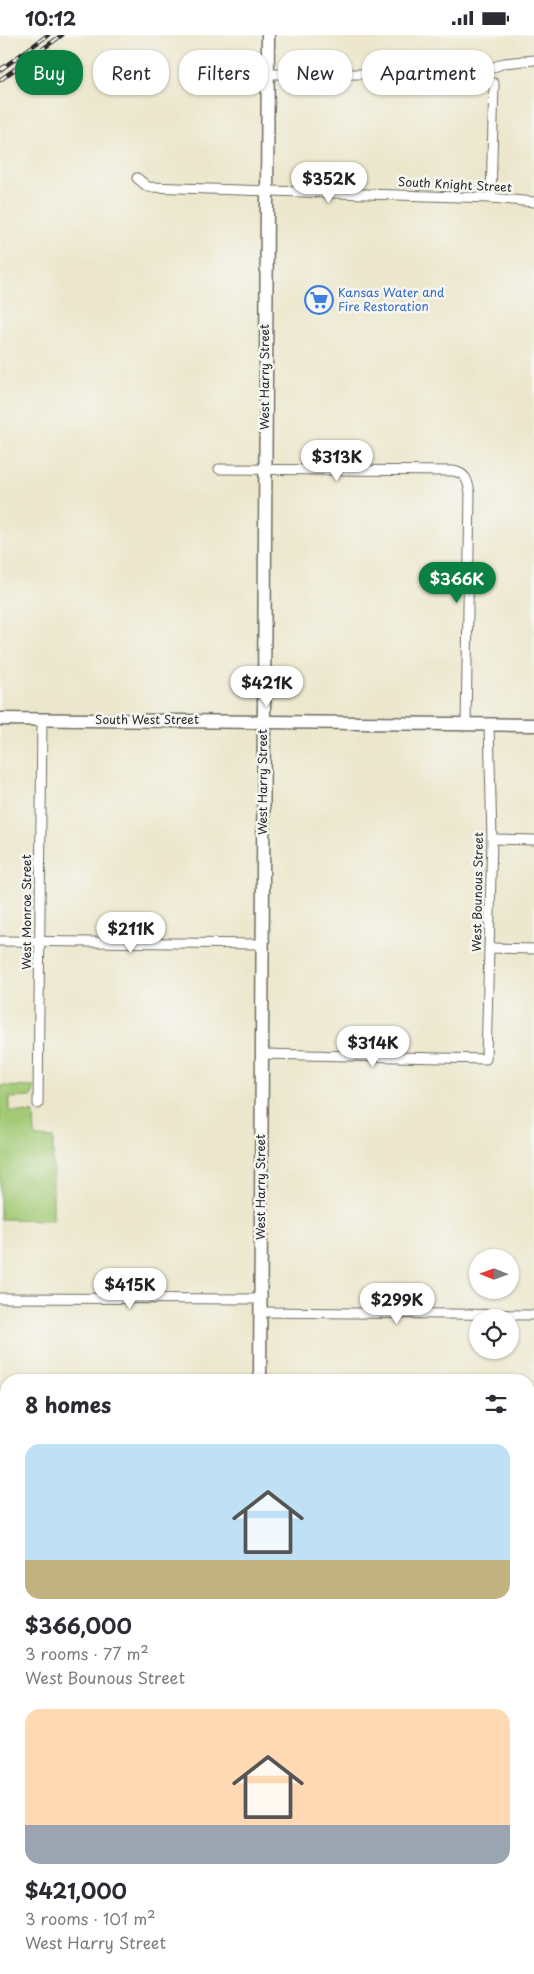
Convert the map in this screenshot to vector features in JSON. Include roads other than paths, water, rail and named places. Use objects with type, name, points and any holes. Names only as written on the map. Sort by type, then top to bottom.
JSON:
[{"type":"street","name":"West Harry Street","points":[[268,35],[268,50]]},
{"type":"street","points":[[268,74],[478,75],[504,63],[534,60]]},
{"type":"street","name":"West Harry Street","points":[[260,1374],[267,95]]},
{"type":"street","points":[[492,198],[494,95]]},
{"type":"street","name":"South Knight Street","points":[[137,179],[148,187],[492,198],[534,202]]},
{"type":"street","points":[[218,469],[453,471],[460,472],[468,479],[470,493],[466,725]]},
{"type":"street","name":"South West Street","points":[[0,719],[534,725]]},
{"type":"street","name":"West Monroe Street","points":[[38,1104],[42,720]]},
{"type":"street","name":"West Bounous Street","points":[[261,1054],[486,1059],[492,839],[489,725]]},
{"type":"street","points":[[492,839],[534,840]]},
{"type":"street","points":[[0,941],[262,944]]},
{"type":"street","points":[[490,948],[534,949]]},
{"type":"street","points":[[0,1297],[534,1315]]},
{"type":"railway","points":[[0,70],[48,35]]},
{"type":"railway","points":[[0,80],[62,35]]},
{"type":"place","name":"Kansas Water and Fire Restoration","points":[[319,300]]}]
